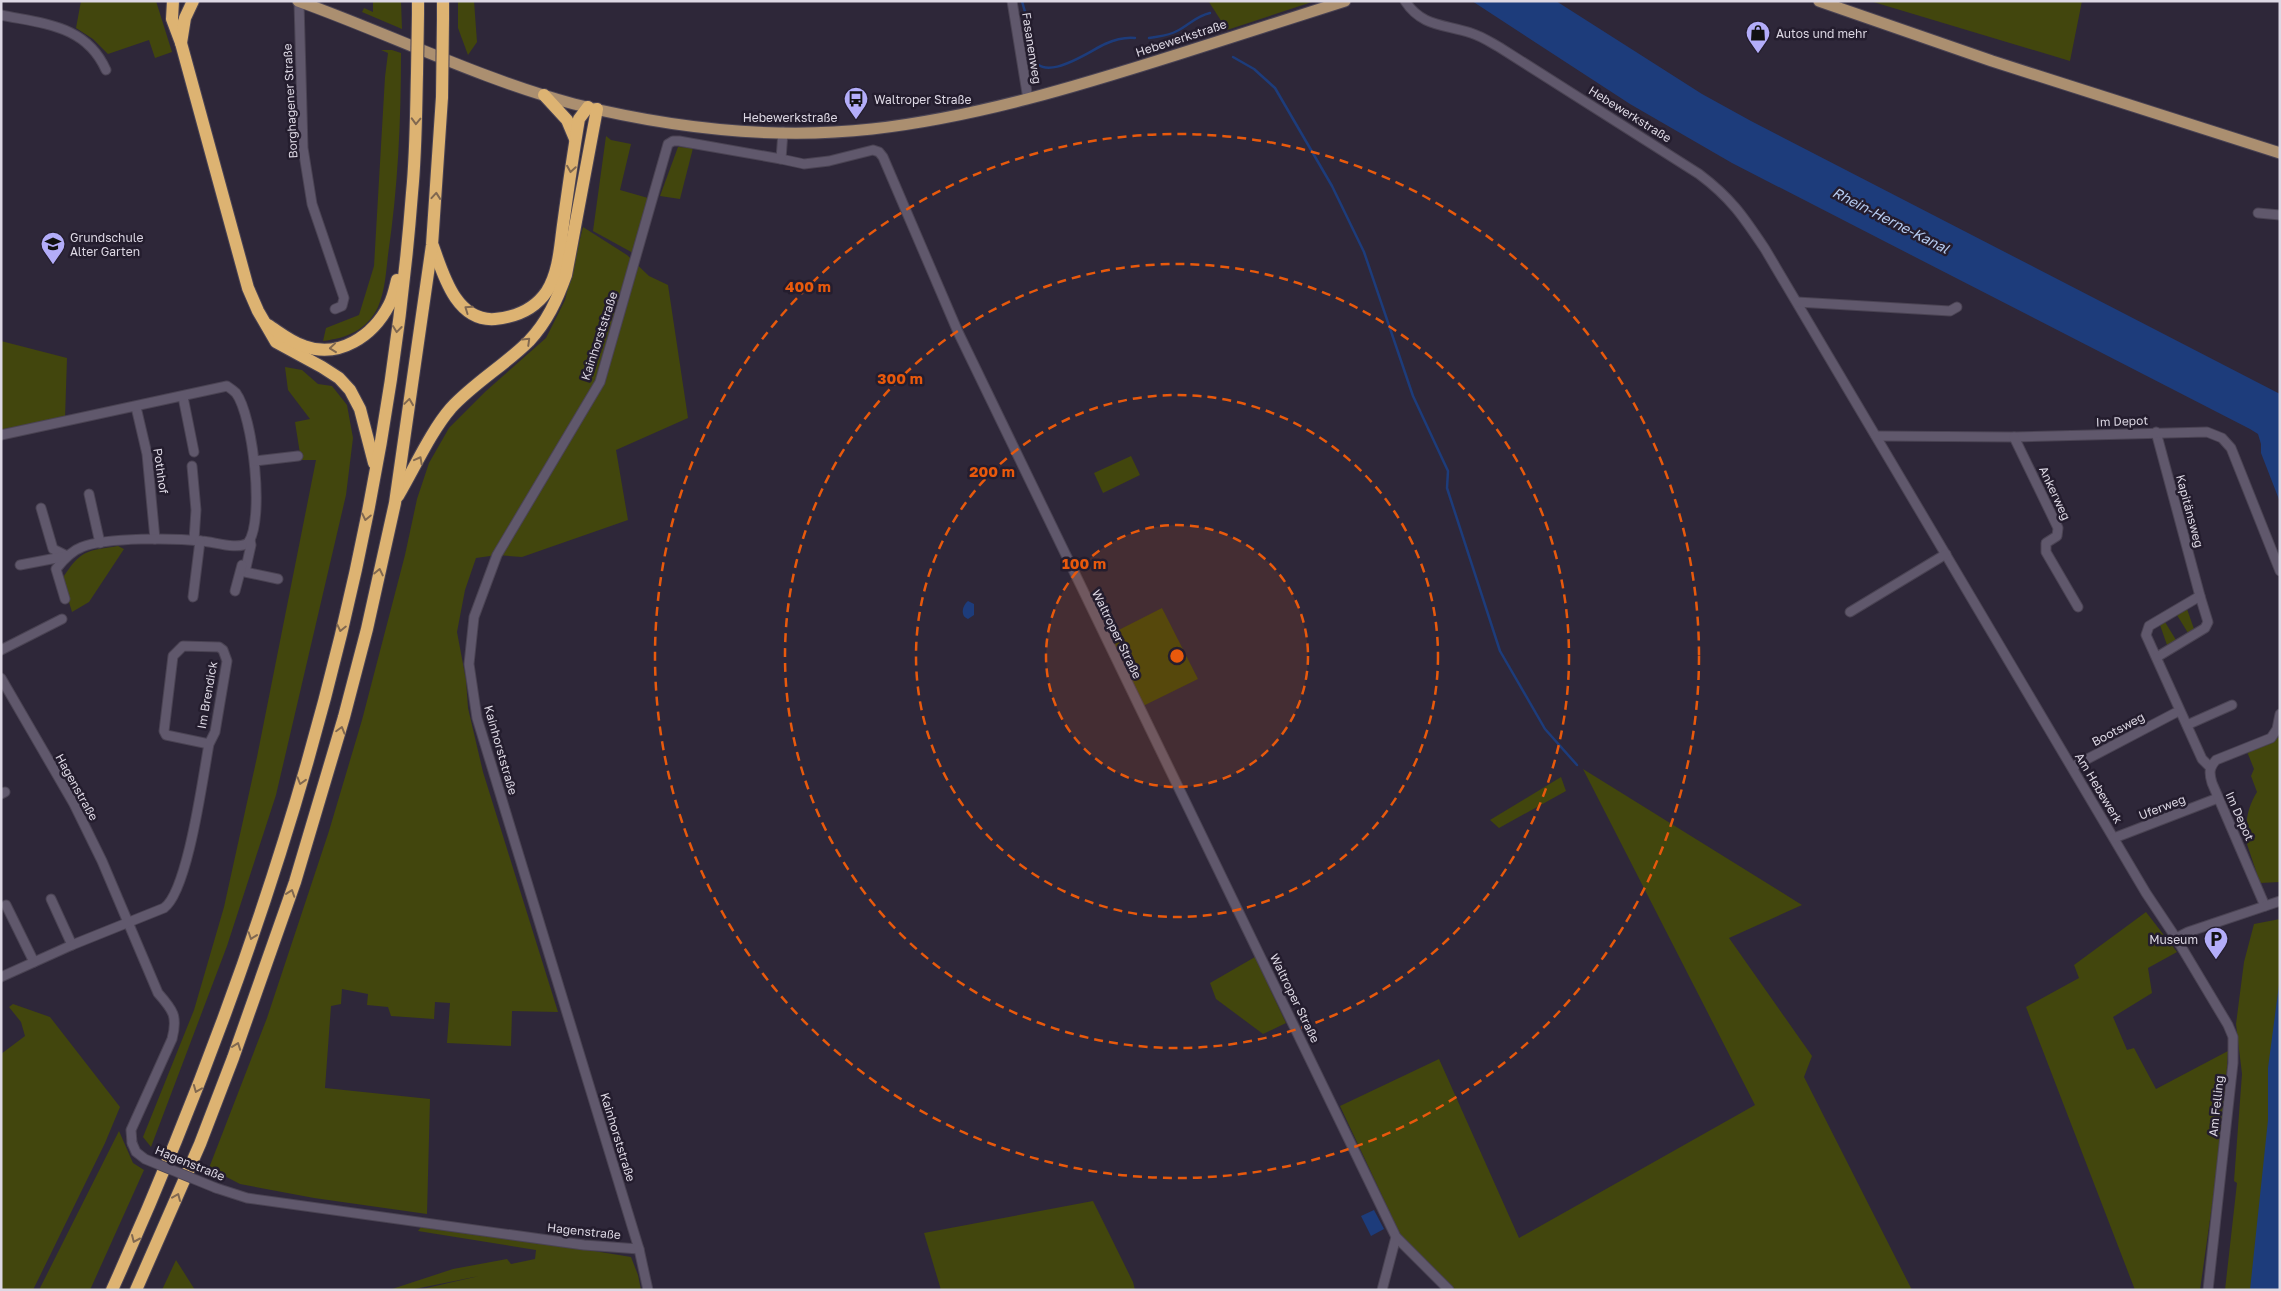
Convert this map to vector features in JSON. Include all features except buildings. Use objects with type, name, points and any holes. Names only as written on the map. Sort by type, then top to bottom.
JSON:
[{"type":"highway","points":[[164,1],[182,38],[248,288],[258,311],[276,342],[322,367],[338,378],[350,390],[360,409],[376,470]]},
{"type":"highway","points":[[172,19],[173,1]]},
{"type":"highway","points":[[182,38],[183,1]]},
{"type":"highway","points":[[182,38],[188,10],[194,1]]},
{"type":"highway","points":[[112,1290],[152,1201],[204,1073],[257,923],[293,809],[329,682],[376,470],[393,361],[413,191],[418,1]]},
{"type":"highway","points":[[136,1290],[207,1127],[295,882],[344,717],[367,629],[395,503],[432,245],[442,97],[443,1]]},
{"type":"highway","points":[[544,95],[567,120],[576,140]]},
{"type":"highway","points":[[432,245],[452,294],[461,304],[475,314],[491,319],[510,317],[532,308],[547,290],[556,267],[580,119],[593,108]]},
{"type":"highway","points":[[395,503],[427,445],[450,409],[489,373],[528,341],[548,317],[566,275],[593,108]]},
{"type":"highway","points":[[267,324],[303,346],[314,349],[330,350],[346,347],[361,339],[370,331],[390,305],[407,246]]},
{"type":"main road","name":"Hebewerkstraße","points":[[299,1],[470,69],[544,95],[593,108],[675,124],[726,130],[783,132],[871,129],[942,118],[1028,99],[1345,1]]},
{"type":"main road","points":[[1819,1],[1992,61],[2280,153]]},
{"type":"street","name":"Borghagener Straße","points":[[299,1],[303,148],[312,204],[344,298],[342,306],[335,309]]},
{"type":"street","name":"Fasanenweg","points":[[1012,1],[1028,99]]},
{"type":"street","name":"Hebewerkstraße","points":[[1405,1],[1411,11],[1425,22],[1473,33],[1500,47],[1723,192],[1742,214],[1797,302],[1876,436]]},
{"type":"street","points":[[1,15],[69,31],[96,51],[106,70]]},
{"type":"street","points":[[781,159],[783,132]]},
{"type":"street","name":"Kainhorststraße","points":[[648,1290],[639,1250],[476,718],[469,664],[474,617],[498,555],[600,382],[655,196],[668,144],[673,141],[695,143],[781,159]]},
{"type":"street","name":"Waltroper Straße","points":[[781,159],[804,164],[829,161],[873,150],[879,152],[883,157],[962,341],[1396,1237],[1449,1290]]},
{"type":"street","points":[[2258,213],[2280,215]]},
{"type":"street","points":[[1797,302],[1950,311],[1957,307]]},
{"type":"street","points":[[1,435],[227,386],[236,393],[242,408],[255,461],[256,506],[235,590]]},
{"type":"street","points":[[183,397],[194,452]]},
{"type":"street","name":"Pothhof","points":[[136,407],[147,454],[155,539]]},
{"type":"street","name":"Kapitänsweg","points":[[2156,432],[2208,622],[2205,628],[2156,657]]},
{"type":"street","name":"Im Depot","points":[[1876,436],[2014,437],[2207,432],[2228,442],[2280,571]]},
{"type":"street","name":"Am Hebewerk","points":[[1876,436],[2146,893],[2176,938]]},
{"type":"street","name":"Ankerweg","points":[[2014,437],[2058,528],[2057,536],[2046,543],[2046,552],[2078,607]]},
{"type":"street","points":[[255,461],[298,456]]},
{"type":"street","points":[[192,466],[197,540],[193,597]]},
{"type":"street","points":[[88,494],[100,543]]},
{"type":"street","points":[[41,508],[54,549],[68,556]]},
{"type":"street","points":[[65,599],[56,569],[68,556],[82,547],[100,543],[155,539],[248,543]]},
{"type":"street","points":[[248,543],[251,545],[245,572],[278,579]]},
{"type":"street","points":[[1850,612],[1946,554]]},
{"type":"street","points":[[20,565],[68,556]]},
{"type":"street","points":[[2200,596],[2148,626],[2146,635],[2202,759],[2210,767],[2216,760],[2224,756],[2271,738],[2277,729],[2280,714]]},
{"type":"street","points":[[1,650],[62,619]]},
{"type":"street","name":"Im Brendick","points":[[1,977],[126,922],[164,908],[174,898],[191,843],[209,744],[215,732],[226,657],[223,650],[214,646],[183,646],[173,656],[164,731],[166,735],[209,744]]},
{"type":"street","name":"Hagenstraße","points":[[1,678],[74,804],[102,861],[126,922],[158,993],[172,1010],[176,1024],[172,1039],[131,1130],[132,1143],[136,1152],[145,1159],[216,1188],[247,1198],[584,1245],[639,1250]]},
{"type":"street","points":[[2187,725],[2232,705]]},
{"type":"street","name":"Bootsweg","points":[[2072,767],[2175,713]]},
{"type":"street","name":"Im Depot","points":[[2210,767],[2210,776],[2218,798],[2265,906]]},
{"type":"street","name":"Uferweg","points":[[2114,838],[2218,798]]},
{"type":"street","points":[[51,899],[72,945]]},
{"type":"street","points":[[2176,938],[2188,932],[2280,901]]},
{"type":"street","points":[[6,905],[34,962]]},
{"type":"street","name":"Am Felling","points":[[2176,938],[2233,1037],[2233,1063],[2226,1138],[2208,1290]]},
{"type":"street","points":[[1382,1290],[1396,1237]]},
{"type":"green space","points":[[81,1],[156,1],[172,52],[155,58],[149,40],[108,54],[93,39],[76,28]]},
{"type":"green space","points":[[373,1],[401,1],[402,29],[362,12],[364,8],[373,12]]},
{"type":"green space","points":[[458,1],[474,1],[477,42],[468,55],[458,28]]},
{"type":"green space","points":[[1315,1],[1227,30],[1209,2]]},
{"type":"green space","points":[[1870,1],[2082,1],[2070,61]]},
{"type":"green space","points":[[381,50],[392,50],[401,53],[397,180],[384,288],[378,307],[368,322],[348,335],[323,341],[326,328],[359,315],[374,266],[388,53]]},
{"type":"green space","points":[[606,136],[611,140],[631,144],[620,190],[648,198],[633,253],[593,231]]},
{"type":"green space","points":[[678,147],[693,148],[680,199],[660,196]]},
{"type":"green space","points":[[583,227],[627,255],[649,276],[668,285],[688,418],[616,450],[628,520],[522,557],[497,555],[476,558],[465,590],[457,632],[466,680],[468,708],[483,772],[558,1012],[512,1011],[511,1046],[447,1043],[450,1003],[435,1002],[434,1019],[391,1016],[388,1007],[367,1005],[368,994],[342,989],[341,1004],[331,1006],[325,1088],[430,1099],[427,1214],[314,1198],[240,1184],[209,1168],[267,1018],[329,831],[362,720],[405,555],[417,499],[429,463],[449,428],[486,391],[546,338],[565,300]]},
{"type":"green space","points":[[1,341],[67,358],[65,418],[1,431]]},
{"type":"green space","points":[[285,367],[302,370],[318,384],[332,386],[347,405],[353,438],[346,495],[276,795],[227,946],[151,1147],[143,1137],[194,1010],[224,907],[257,757],[316,460],[301,460],[295,422],[310,419],[288,390]]},
{"type":"green space","points":[[1131,456],[1140,475],[1103,493],[1094,473]]},
{"type":"green space","points":[[118,546],[124,549],[89,602],[72,612],[62,579],[79,557],[98,549]]},
{"type":"green space","points":[[1162,608],[1198,679],[1141,707],[1105,637]]},
{"type":"green space","points":[[2187,609],[2194,629],[2188,633],[2177,615]]},
{"type":"green space","points":[[2165,622],[2176,640],[2167,645],[2160,625]]},
{"type":"green space","points":[[2280,737],[2280,882],[2260,883],[2244,835],[2247,834],[2248,812],[2257,792],[2251,776],[2254,769],[2246,749]]},
{"type":"green space","points":[[1583,769],[1802,905],[1729,938],[1812,1056],[1804,1077],[1912,1290],[1448,1290],[1409,1253],[1340,1106],[1439,1059],[1519,1238],[1755,1105]]},
{"type":"green space","points":[[1561,777],[1566,791],[1499,828],[1490,820]]},
{"type":"green space","points":[[2146,912],[2177,952],[2148,968],[2152,993],[2113,1017],[2127,1050],[2134,1048],[2156,1089],[2228,1051],[2223,1127],[2200,1290],[2135,1290],[2026,1007],[2079,978],[2074,965]]},
{"type":"green space","points":[[2280,919],[2280,1290],[2225,1290],[2237,1183],[2234,1181],[2242,1074],[2236,1024],[2244,962],[2254,924]]},
{"type":"green space","points":[[1255,957],[1286,1023],[1263,1034],[1216,999],[1210,983]]},
{"type":"green space","points":[[13,1004],[50,1017],[120,1107],[105,1143],[33,1290],[1,1290],[1,1054],[25,1036],[21,1022],[9,1007]]},
{"type":"green space","points":[[119,1131],[133,1163],[144,1170],[90,1290],[39,1290]]},
{"type":"green space","points":[[1093,1201],[1133,1282],[1135,1290],[941,1290],[924,1233]]},
{"type":"green space","points":[[421,1227],[539,1242],[631,1257],[641,1290],[418,1290],[479,1276],[410,1290],[389,1290],[453,1269],[507,1259],[511,1264],[535,1259],[536,1250],[418,1231]]},
{"type":"green space","points":[[176,1260],[195,1290],[162,1290]]},
{"type":"water","name":"Rhein-Herne-Kanal","points":[[1472,1],[1556,1],[1702,94],[1751,121],[2280,394],[2280,502],[2261,453],[2258,434],[2250,429],[1732,163],[1630,104]]},
{"type":"water","points":[[968,601],[974,604],[974,615],[968,619],[965,618],[963,611]]},
{"type":"water","points":[[2280,977],[2280,1290],[2250,1290],[2268,1120],[2268,1068]]},
{"type":"water","points":[[1374,1210],[1384,1229],[1371,1236],[1361,1216]]},
{"type":"waterway","points":[[1022,1],[1029,27],[1031,54],[1036,63],[1045,67],[1066,64],[1112,41],[1123,38],[1135,38]]},
{"type":"waterway","points":[[1149,38],[1174,33],[1201,16],[1210,13]]},
{"type":"waterway","points":[[1233,57],[1254,69],[1275,88],[1332,186],[1364,252],[1413,396],[1448,471],[1447,488],[1500,651],[1545,729],[1577,765]]},
{"type":"place","name":"Autos und mehr","points":[[1758,54]]},
{"type":"place","name":"Waltroper Straße","points":[[856,120]]},
{"type":"place","name":"Grundschule Alter Garten","points":[[53,265]]},
{"type":"place","name":"Museum","points":[[2216,960]]}]
